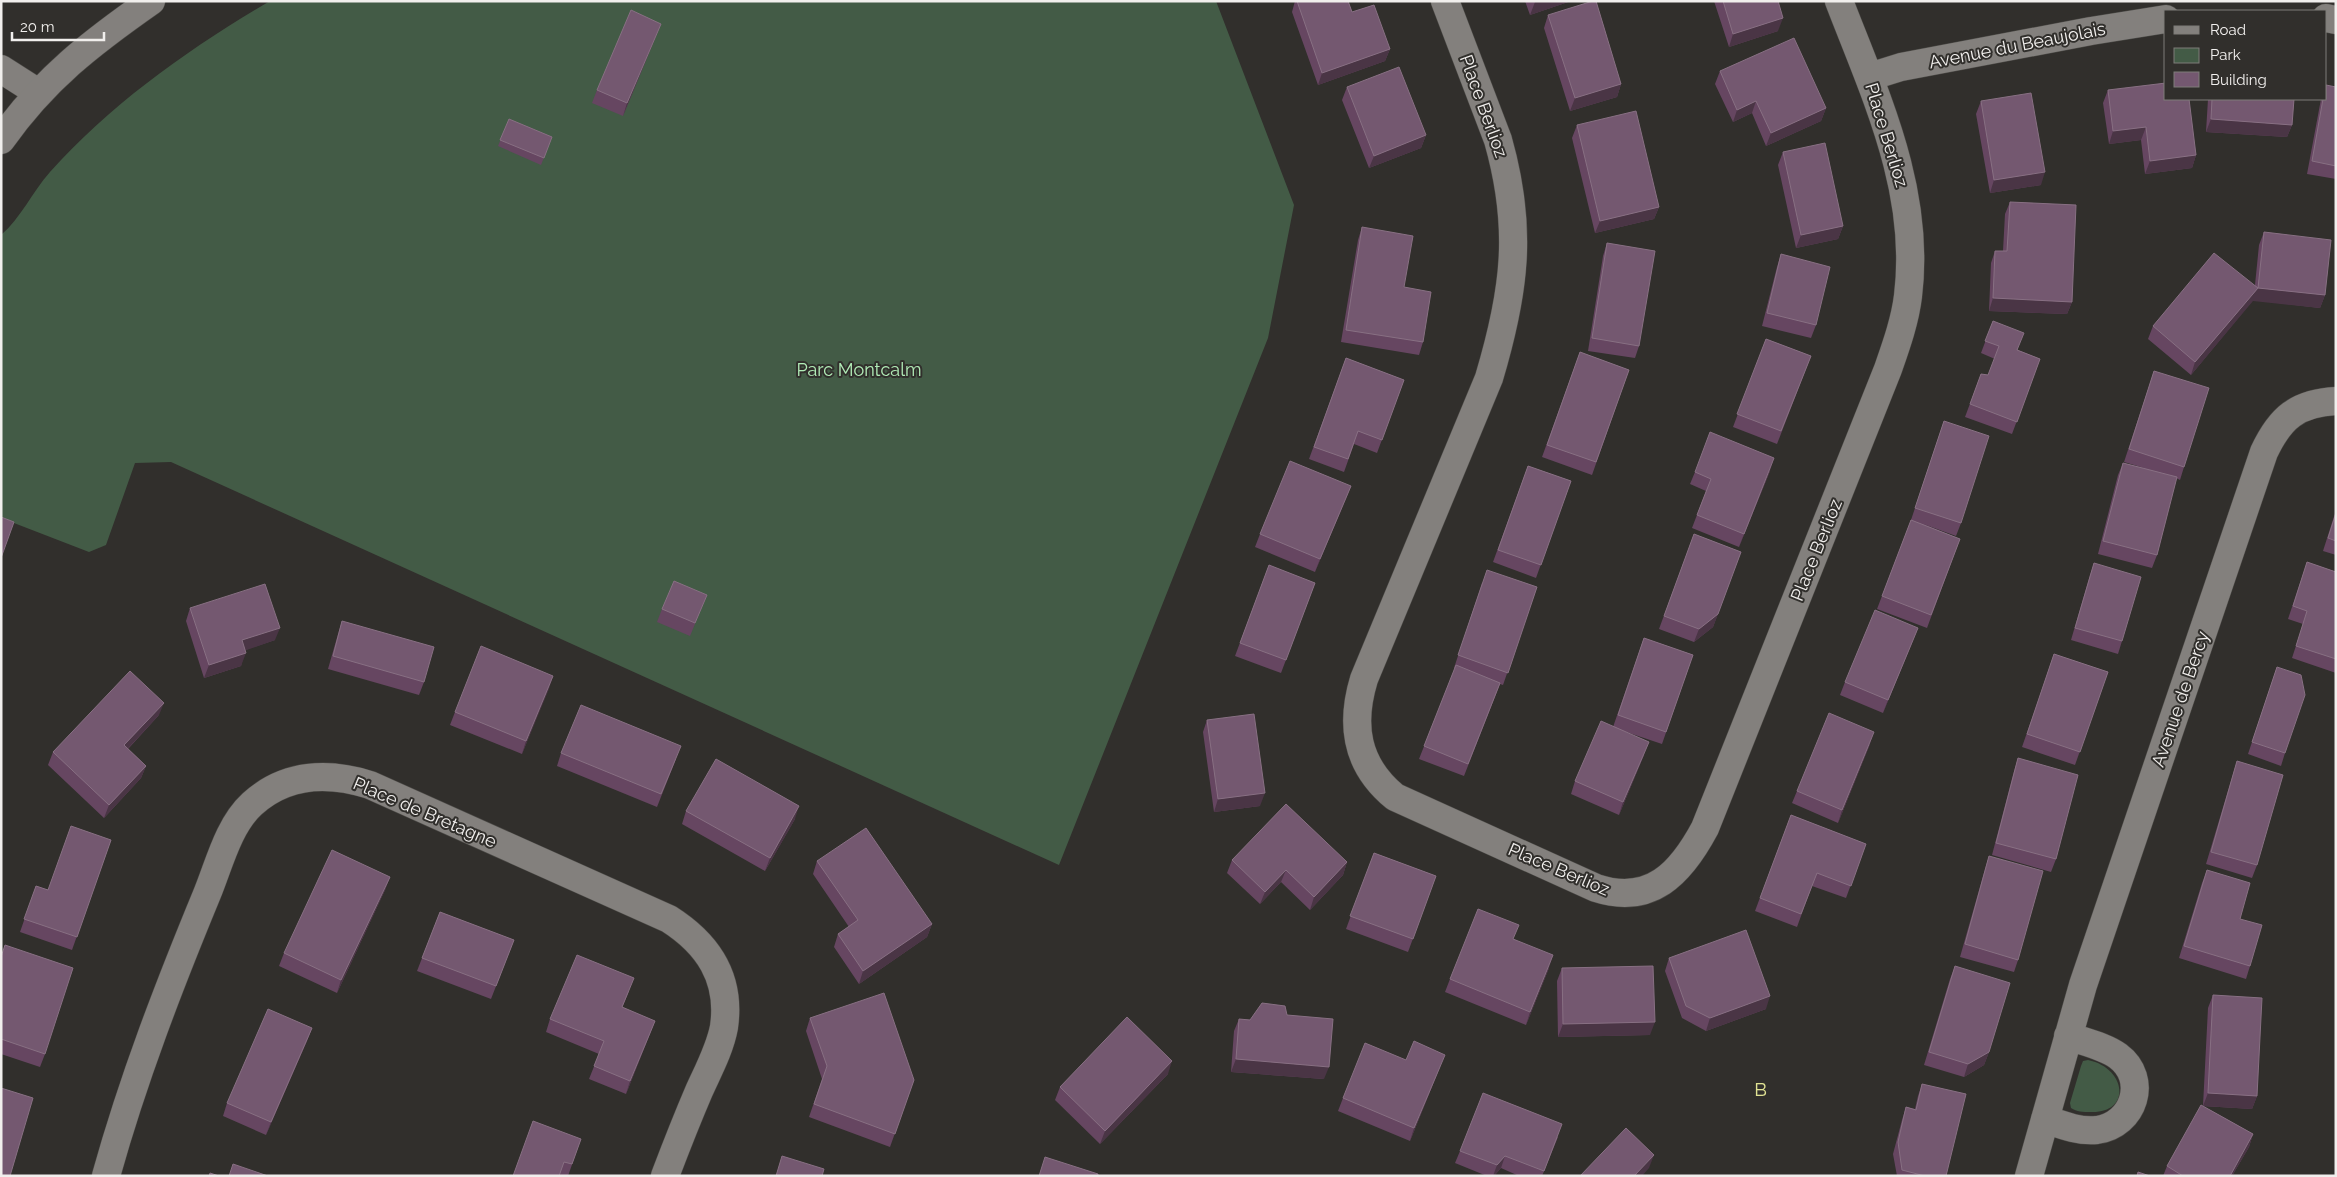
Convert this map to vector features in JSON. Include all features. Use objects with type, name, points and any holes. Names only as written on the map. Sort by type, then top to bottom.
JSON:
[{"type":"street","points":[[1,140],[37,92],[78,55],[151,1]]},
{"type":"street","name":"Place Berlioz","points":[[1445,1],[1498,140],[1504,161],[1512,204],[1514,228],[1512,279],[1504,327],[1489,378],[1364,679],[1356,711],[1358,735],[1368,764],[1376,779],[1395,796],[1608,892],[1636,893],[1663,882],[1687,858],[1701,835],[1895,348],[1908,298],[1911,239],[1908,210],[1896,154],[1869,77],[1839,1]]},
{"type":"street","name":"Avenue du Beaujolais","points":[[1869,77],[1901,67],[2091,31],[2164,19]]},
{"type":"street","points":[[1,69],[37,92]]},
{"type":"street","name":"Avenue de Bercy","points":[[2029,1176],[2083,985],[2264,452],[2276,429],[2293,412],[2308,404],[2336,401]]},
{"type":"street","name":"Place de Bretagne","points":[[106,1176],[150,1038],[174,973],[232,832],[247,810],[269,792],[289,782],[329,776],[348,778],[370,785],[660,915],[688,931],[703,947],[713,961],[720,978],[724,998],[724,1028],[665,1176]]},
{"type":"street","points":[[2045,1119],[2077,1130],[2099,1130],[2115,1125],[2127,1114],[2133,1100],[2135,1082],[2128,1067],[2118,1056],[2068,1036]]},
{"type":"green space","name":"Parc Montcalm","points":[[270,1],[1216,1],[1294,205],[1268,338],[1059,865],[171,462],[135,463],[106,545],[89,552],[1,518],[1,235],[15,221],[50,172],[99,123],[153,78],[211,38]]},
{"type":"green space","points":[[2088,1060],[2101,1065],[2111,1072],[2117,1080],[2118,1099],[2113,1106],[2104,1111],[2082,1112],[2071,1108],[2070,1103],[2081,1066],[2083,1061]]},
{"type":"building","points":[[1297,1],[1348,1],[1352,12],[1374,5],[1390,49],[1322,73]]},
{"type":"building","points":[[1596,1],[1621,84],[1575,98],[1548,15]]},
{"type":"building","points":[[1723,1],[1778,1],[1783,18],[1733,34]]},
{"type":"building","points":[[631,10],[661,24],[627,103],[597,90]]},
{"type":"building","points":[[1794,38],[1826,108],[1771,133],[1756,101],[1737,110],[1720,71]]},
{"type":"building","points":[[1399,67],[1426,135],[1374,156],[1347,87]]},
{"type":"building","points":[[2164,83],[2164,100],[2189,100],[2196,155],[2150,161],[2146,127],[2113,131],[2108,90]]},
{"type":"building","points":[[2327,85],[2336,87],[2336,166],[2312,161],[2323,100],[2327,100]]},
{"type":"building","points":[[2031,93],[2045,172],[1994,180],[1981,101]]},
{"type":"building","points":[[2212,100],[2294,100],[2292,125],[2211,119]]},
{"type":"building","points":[[1636,111],[1659,207],[1600,221],[1577,125]]},
{"type":"building","points":[[509,119],[552,137],[544,158],[500,140]]},
{"type":"building","points":[[1825,143],[1843,226],[1801,235],[1783,152]]},
{"type":"building","points":[[2010,202],[2076,205],[2072,302],[1993,298],[1995,251],[2007,251]]},
{"type":"building","points":[[1362,227],[1413,236],[1404,287],[1431,292],[1423,342],[1346,330]]},
{"type":"building","points":[[2264,232],[2331,240],[2325,295],[2258,288]]},
{"type":"building","points":[[1607,243],[1655,251],[1639,346],[1592,338]]},
{"type":"building","points":[[2214,253],[2258,288],[2195,362],[2153,326]]},
{"type":"building","points":[[1781,254],[1830,267],[1816,325],[1767,313]]},
{"type":"building","points":[[1993,321],[2024,333],[2017,350],[2040,359],[2017,422],[1970,404],[1981,374],[1988,375],[1999,346],[1985,341]]},
{"type":"building","points":[[1766,339],[1811,356],[1781,431],[1737,414]]},
{"type":"building","points":[[1580,352],[1629,370],[1596,462],[1547,445]]},
{"type":"building","points":[[1346,358],[1404,380],[1382,440],[1358,431],[1348,459],[1314,447]]},
{"type":"building","points":[[2154,371],[2209,388],[2184,467],[2129,449]]},
{"type":"building","points":[[1944,421],[1989,436],[1961,523],[1915,508]]},
{"type":"building","points":[[1710,432],[1774,458],[1744,534],[1697,515],[1711,479],[1695,472]]},
{"type":"building","points":[[1290,461],[1351,486],[1320,559],[1260,534]]},
{"type":"building","points":[[2123,463],[2177,477],[2157,555],[2103,541]]},
{"type":"building","points":[[1528,466],[1571,481],[1541,565],[1498,550]]},
{"type":"building","points":[[2336,513],[2336,541],[2328,538]]},
{"type":"building","points":[[1,517],[14,522],[1,558]]},
{"type":"building","points":[[1911,520],[1960,539],[1931,615],[1882,596]]},
{"type":"building","points":[[1694,534],[1741,552],[1718,614],[1699,629],[1664,616]]},
{"type":"building","points":[[2307,562],[2336,572],[2336,659],[2296,646],[2307,611],[2293,606]]},
{"type":"building","points":[[2094,563],[2141,577],[2122,641],[2075,628]]},
{"type":"building","points":[[1269,565],[1315,583],[1286,660],[1240,643]]},
{"type":"building","points":[[1487,570],[1537,587],[1508,673],[1458,655]]},
{"type":"building","points":[[674,581],[707,595],[695,623],[662,609]]},
{"type":"building","points":[[265,584],[280,628],[242,640],[246,653],[209,665],[190,608]]},
{"type":"building","points":[[1875,610],[1918,628],[1888,700],[1845,682]]},
{"type":"building","points":[[342,621],[434,647],[424,682],[333,656]]},
{"type":"building","points":[[1644,638],[1693,655],[1666,732],[1618,715]]},
{"type":"building","points":[[481,646],[553,676],[526,741],[455,712]]},
{"type":"building","points":[[2054,654],[2108,672],[2080,752],[2027,734]]},
{"type":"building","points":[[1456,665],[1500,683],[1468,764],[1424,746]]},
{"type":"building","points":[[2277,667],[2301,675],[2305,695],[2285,753],[2252,742]]},
{"type":"building","points":[[130,671],[164,703],[124,745],[146,766],[109,805],[53,752]]},
{"type":"building","points":[[581,705],[681,746],[661,794],[561,753]]},
{"type":"building","points":[[1829,713],[1874,732],[1842,810],[1797,791]]},
{"type":"building","points":[[1254,714],[1265,793],[1218,799],[1207,720]]},
{"type":"building","points":[[1601,721],[1649,742],[1623,802],[1575,781]]},
{"type":"building","points":[[2018,758],[2078,775],[2056,859],[1996,843]]},
{"type":"building","points":[[716,759],[799,806],[770,858],[686,811]]},
{"type":"building","points":[[2237,761],[2283,775],[2257,865],[2211,852]]},
{"type":"building","points":[[1286,804],[1347,862],[1314,897],[1286,870],[1265,892],[1232,860]]},
{"type":"building","points":[[1791,815],[1866,844],[1851,886],[1817,873],[1801,914],[1760,898]]},
{"type":"building","points":[[71,826],[111,840],[77,937],[24,919],[36,886],[48,890]]},
{"type":"building","points":[[866,828],[932,924],[863,971],[838,934],[858,920],[817,861]]},
{"type":"building","points":[[332,850],[390,877],[341,980],[284,953]]},
{"type":"building","points":[[1374,853],[1436,876],[1413,939],[1350,916]]},
{"type":"building","points":[[1989,856],[2043,871],[2018,960],[1965,944]]},
{"type":"building","points":[[2207,870],[2250,883],[2240,919],[2262,925],[2250,966],[2184,946]]},
{"type":"building","points":[[1478,909],[1519,925],[1513,939],[1553,955],[1530,1012],[1450,979]]},
{"type":"building","points":[[440,912],[514,940],[496,986],[422,958]]},
{"type":"building","points":[[1746,930],[1770,996],[1710,1018],[1686,1006],[1669,958]]},
{"type":"building","points":[[5,945],[73,968],[45,1054],[1,1039],[1,957]]},
{"type":"building","points":[[577,955],[634,978],[622,1007],[655,1021],[630,1081],[594,1066],[604,1041],[550,1019]]},
{"type":"building","points":[[1653,966],[1655,1022],[1563,1024],[1562,968]]},
{"type":"building","points":[[1955,966],[2010,983],[1989,1052],[1968,1064],[1929,1052]]},
{"type":"building","points":[[884,993],[914,1080],[895,1134],[814,1104],[827,1066],[810,1018]]},
{"type":"building","points":[[2213,995],[2262,998],[2257,1096],[2208,1093]]},
{"type":"building","points":[[1262,1003],[1285,1006],[1287,1015],[1333,1019],[1329,1067],[1236,1059],[1239,1019],[1250,1020]]},
{"type":"building","points":[[268,1009],[312,1028],[271,1122],[227,1103]]},
{"type":"building","points":[[1127,1017],[1172,1061],[1105,1131],[1060,1087]]},
{"type":"building","points":[[1414,1041],[1445,1055],[1414,1128],[1343,1098],[1365,1043],[1406,1060]]},
{"type":"building","points":[[1922,1084],[1966,1094],[1946,1176],[1925,1176],[1902,1170],[1898,1142],[1906,1107],[1916,1110]]},
{"type":"building","points":[[1,1088],[33,1098],[10,1176],[1,1176]]},
{"type":"building","points":[[1483,1093],[1562,1124],[1544,1171],[1505,1156],[1497,1165],[1460,1151]]},
{"type":"building","points":[[2201,1105],[2253,1134],[2230,1176],[2183,1176],[2167,1166]]},
{"type":"building","points":[[533,1121],[581,1139],[572,1164],[564,1162],[559,1176],[513,1176]]},
{"type":"building","points":[[1626,1128],[1654,1155],[1634,1176],[1580,1176]]},
{"type":"building","points":[[782,1156],[824,1169],[822,1176],[776,1176]]},
{"type":"building","points":[[1045,1157],[1098,1174],[1098,1176],[1039,1176]]},
{"type":"building","points":[[233,1164],[268,1176],[229,1176]]},
{"type":"building","points":[[2138,1172],[2150,1176],[2137,1176]]},
{"type":"district","name":"B","points":[[1761,1089]]}]
